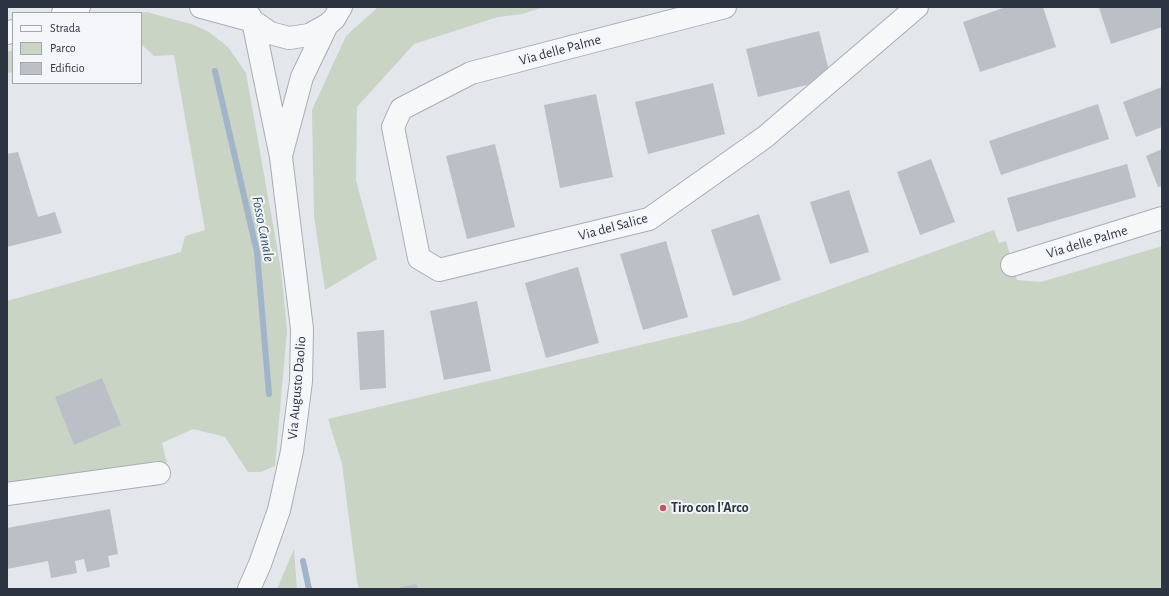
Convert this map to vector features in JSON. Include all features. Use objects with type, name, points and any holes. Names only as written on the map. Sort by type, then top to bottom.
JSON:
[{"type":"street","points":[[66,12],[79,7]]},
{"type":"street","points":[[201,7],[248,14],[270,33],[289,38],[309,35],[327,26],[334,19],[341,7]]},
{"type":"street","points":[[201,7],[240,33],[262,65]]},
{"type":"street","name":"Via delle Palme","points":[[401,109],[471,73],[725,7]]},
{"type":"street","name":"Via del Salice","points":[[401,109],[393,126],[419,258],[439,270],[649,219],[765,137],[917,7]]},
{"type":"street","name":"Via Augusto Daolio","points":[[248,14],[262,65],[280,157],[302,329],[300,381],[292,451],[279,510],[260,564],[249,589]]},
{"type":"street","name":"Via Augusto Daolio","points":[[280,157],[302,77],[327,26]]},
{"type":"street","name":"Via delle Palme","points":[[1012,265],[1162,218]]},
{"type":"street","points":[[7,494],[159,473]]},
{"type":"green space","points":[[378,7],[544,7],[522,14],[498,17],[414,44],[357,107],[356,180],[377,259],[325,290],[314,216],[312,110],[346,36]]},
{"type":"green space","points":[[142,12],[147,12],[194,25],[209,32],[228,47],[246,73],[281,270],[287,331],[275,466],[260,472],[248,472],[225,437],[193,429],[162,443],[167,463],[7,486],[7,301],[181,252],[185,236],[205,230],[174,55],[154,56],[142,45]]},
{"type":"green space","points":[[12,50],[12,72],[7,73],[7,52]]},
{"type":"green space","points":[[994,230],[999,243],[1006,241],[1017,280],[1041,282],[1162,246],[1162,589],[359,589],[342,464],[328,419],[742,321]]},
{"type":"green space","points":[[294,549],[297,589],[277,589]]},
{"type":"building","points":[[1006,7],[1043,7],[1056,47],[980,72],[963,22]]},
{"type":"building","points":[[1162,7],[1162,27],[1111,44],[1099,8]]},
{"type":"building","points":[[819,31],[831,79],[758,97],[746,49]]},
{"type":"building","points":[[713,83],[725,134],[648,154],[635,102]]},
{"type":"building","points":[[1162,87],[1162,127],[1136,137],[1123,102]]},
{"type":"building","points":[[596,94],[613,177],[560,188],[544,105]]},
{"type":"building","points":[[1098,104],[1109,139],[1001,175],[989,141]]},
{"type":"building","points":[[495,144],[515,227],[467,239],[446,156]]},
{"type":"building","points":[[1162,149],[1162,186],[1158,187],[1146,156]]},
{"type":"building","points":[[18,152],[38,217],[55,212],[62,233],[7,247],[7,154]]},
{"type":"building","points":[[931,159],[955,222],[920,235],[897,172]]},
{"type":"building","points":[[1127,164],[1136,197],[1017,232],[1007,198]]},
{"type":"building","points":[[849,190],[869,252],[830,264],[810,202]]},
{"type":"building","points":[[759,214],[781,280],[733,296],[711,230]]},
{"type":"building","points":[[666,241],[688,317],[643,330],[620,254]]},
{"type":"building","points":[[578,267],[599,343],[546,358],[525,283]]},
{"type":"building","points":[[477,301],[491,371],[444,380],[430,311]]},
{"type":"building","points":[[384,330],[386,388],[360,390],[357,332]]},
{"type":"building","points":[[102,378],[121,425],[74,445],[55,397]]},
{"type":"building","points":[[110,509],[118,554],[108,556],[110,567],[87,572],[84,559],[75,561],[77,573],[51,578],[48,561],[7,569],[7,528]]},
{"type":"building","points":[[416,584],[418,589],[397,589],[397,588]]},
{"type":"waterway","name":"Fosso Canale","points":[[215,71],[257,252],[269,394]]},
{"type":"waterway","name":"Fosso Canale","points":[[303,561],[309,589]]},
{"type":"place","name":"Tiro con l'Arco","points":[[663,508]]}]
